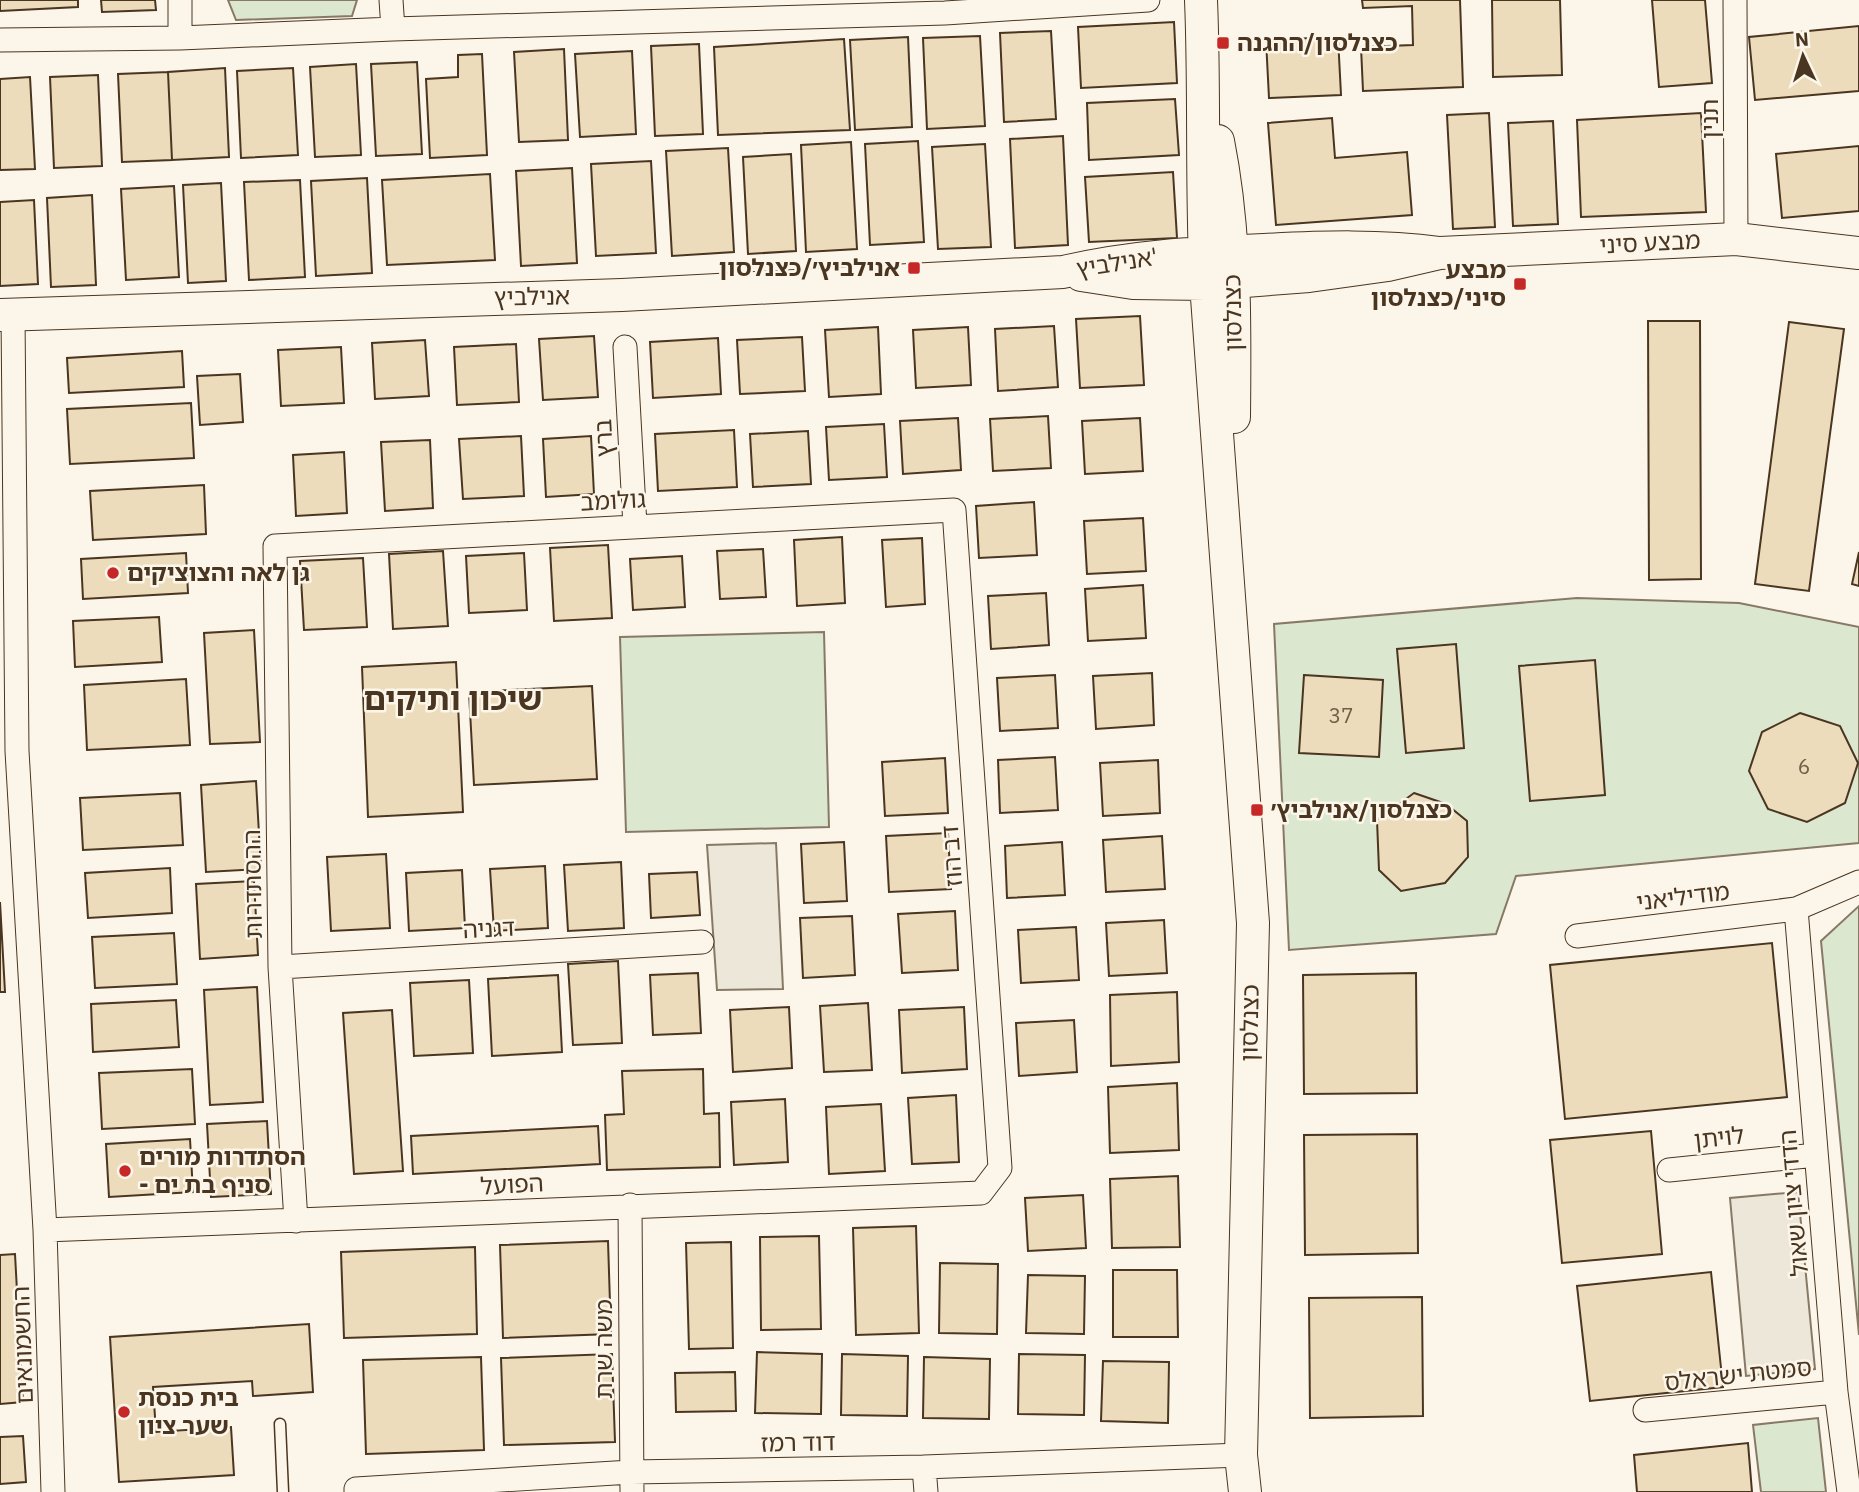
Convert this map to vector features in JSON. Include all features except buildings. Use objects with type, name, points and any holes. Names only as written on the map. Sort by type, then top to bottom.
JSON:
[{"type":"street","points":[[180,0],[180,38]]},
{"type":"street","points":[[391,0],[393,29]]},
{"type":"street","points":[[0,40],[180,38],[1148,0]]},
{"type":"street","name":"כצנלסון","points":[[1201,0],[1204,74],[1228,200],[1219,267],[1227,555],[1230,634],[1253,923],[1241,1455],[1245,1492]]},
{"type":"street","name":"תנין","points":[[1735,0],[1736,239]]},
{"type":"street","name":"מבצע סיני","points":[[1219,267],[1354,246],[1395,247],[1440,253],[1736,239],[1859,253]]},
{"type":"street","name":"אנילביץ'","points":[[1063,272],[1111,260],[1219,267]]},
{"type":"street","name":"אנילביץ","points":[[7,315],[622,295],[1063,272]]},
{"type":"street","name":"החשמונאים","points":[[7,315],[17,751],[45,1230],[53,1492]]},
{"type":"street","name":"ברץ","points":[[625,347],[635,526]]},
{"type":"street","name":"גולומב","points":[[275,546],[954,510]]},
{"type":"street","name":"דב הוז","points":[[954,510],[1000,1168],[981,1193]]},
{"type":"street","name":"ההסתדרות","points":[[275,546],[280,967],[296,1221]]},
{"type":"street","name":"מודיליאני","points":[[1577,936],[1796,909],[1859,882]]},
{"type":"street","name":"הדדי ציון שאול","points":[[1796,909],[1836,1392],[1849,1492]]},
{"type":"street","name":"דגניה","points":[[280,967],[702,942]]},
{"type":"street","name":"לויתן","points":[[1669,1170],[1816,1155]]},
{"type":"street","name":"הפועל","points":[[45,1230],[981,1193]]},
{"type":"street","name":"משה שרת","points":[[630,1205],[632,1482]]},
{"type":"street","name":"סמטת ישראלס","points":[[1645,1410],[1836,1392]]},
{"type":"street","name":"דוד רמז","points":[[356,1491],[632,1482],[1241,1455]]},
{"type":"street","points":[[924,1467],[926,1492]]},
{"type":"lane","points":[[280,1424],[283,1492]]},
{"type":"green space","points":[[228,0],[357,0],[352,16],[236,20]]},
{"type":"green space","points":[[1577,598],[1739,603],[1859,627],[1859,843],[1516,876],[1496,934],[1289,950],[1274,624]]},
{"type":"green space","points":[[824,632],[829,827],[626,832],[620,637]]},
{"type":"green space","points":[[1859,906],[1859,1335],[1821,941]]},
{"type":"green space","points":[[1818,1418],[1826,1492],[1761,1492],[1753,1425]]},
{"type":"shaded area","points":[[776,843],[783,989],[717,990],[707,845]]},
{"type":"shaded area","points":[[1798,1192],[1815,1369],[1746,1376],[1730,1198]]},
{"type":"place","name":"כצנלסון/ההגנה","points":[[1223,43]]},
{"type":"place","name":"אנילביץ׳/כצנלסון","points":[[914,268]]},
{"type":"place","name":"מבצע סיני/כצנלסון","points":[[1520,284]]},
{"type":"place","name":"גן לאה והצוציקים","points":[[113,573]]},
{"type":"place","name":"כצנלסון/אנילביץ׳","points":[[1257,810]]},
{"type":"place","name":"הסתדרות מורים - סניף בת ים","points":[[125,1171]]},
{"type":"place","name":"בית כנסת שער ציון","points":[[124,1412]]},
{"type":"district","name":"שיכון ותיקים","points":[[453,699]]}]
